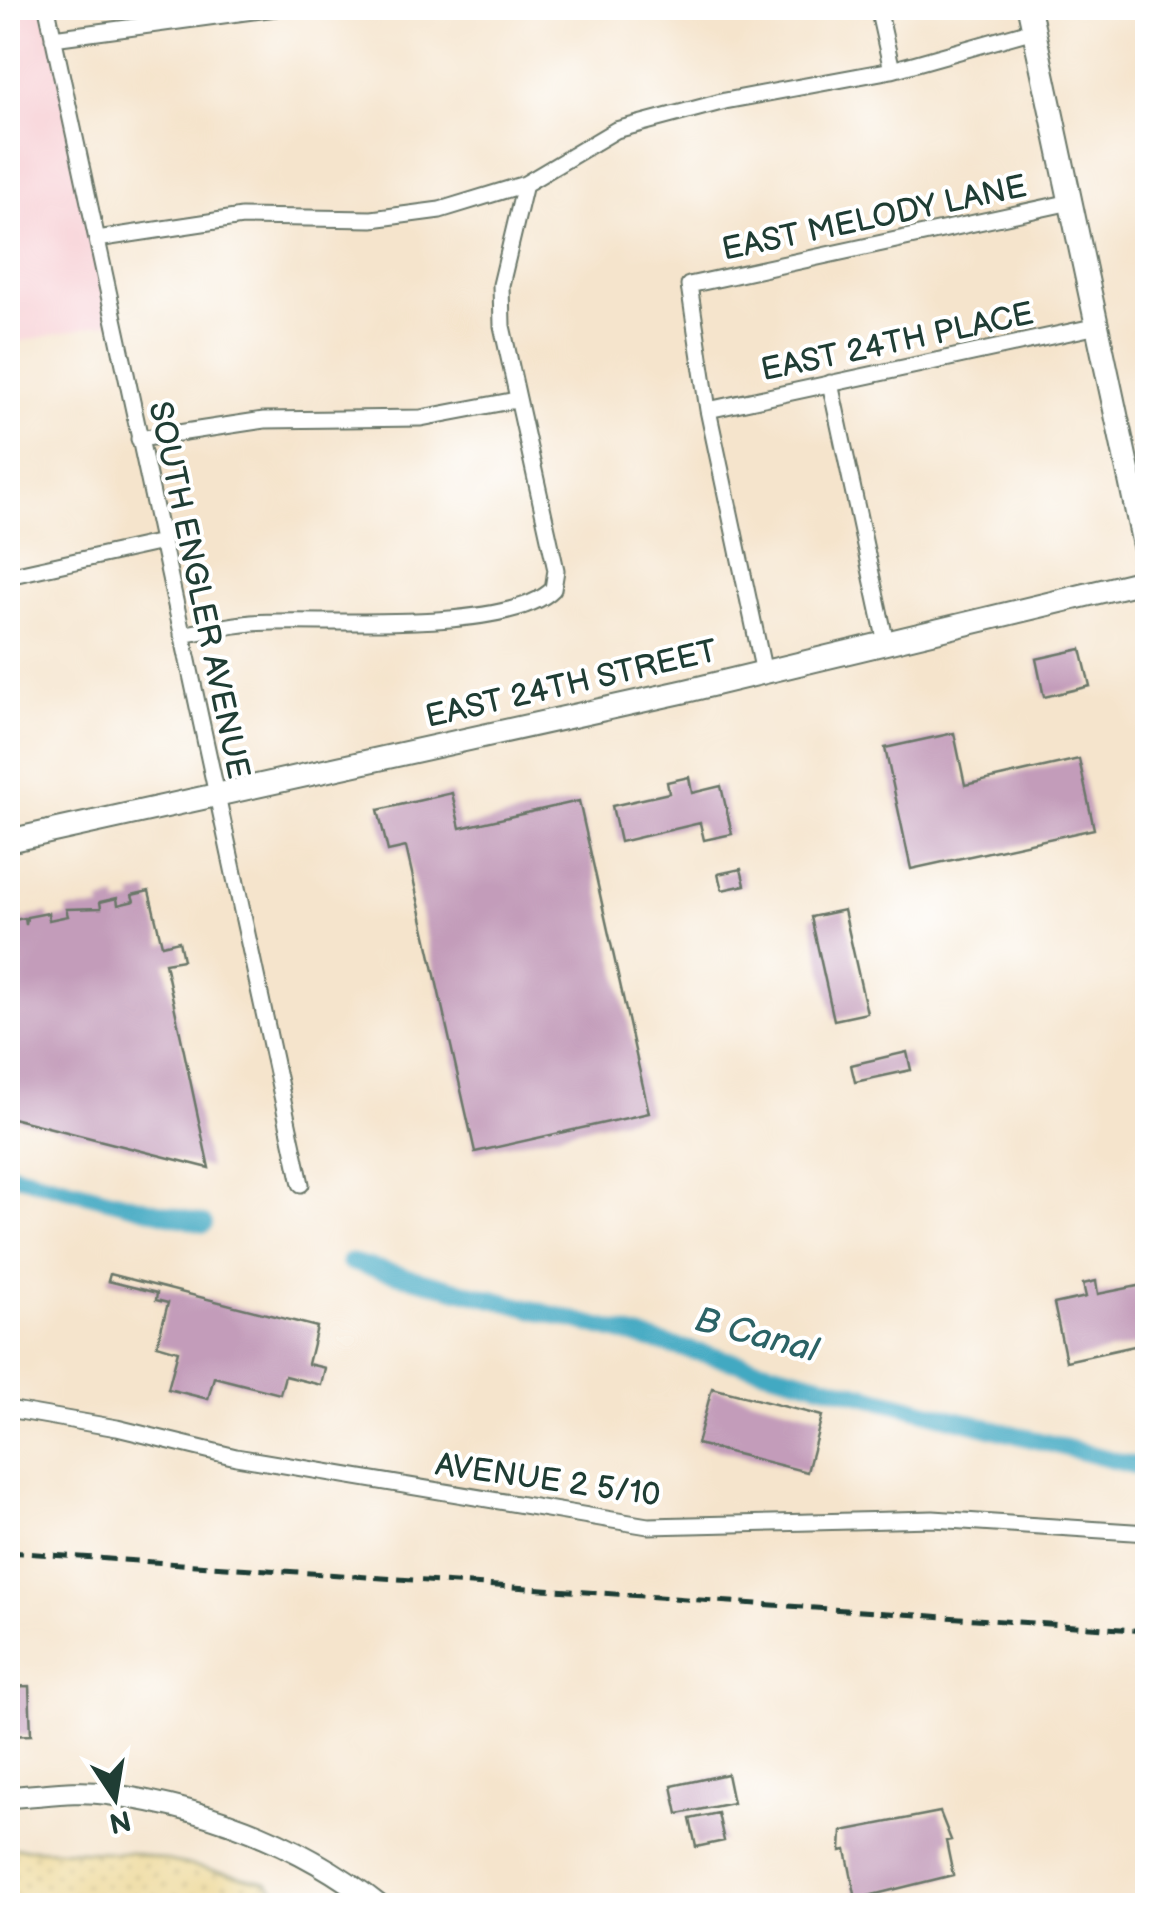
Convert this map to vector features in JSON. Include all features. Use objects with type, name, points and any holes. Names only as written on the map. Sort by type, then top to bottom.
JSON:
[{"type":"main road","points":[[1031,19],[1148,564]]},
{"type":"main road","name":"EAST 24TH STREET","points":[[8,841],[764,673],[1148,580]]},
{"type":"street","name":"SOUTH ENGLER AVENUE","points":[[47,8],[301,1184]]},
{"type":"street","points":[[54,38],[276,8]]},
{"type":"street","points":[[878,8],[892,70]]},
{"type":"street","points":[[96,239],[228,218],[407,216],[525,184],[616,130],[724,100],[892,70],[1031,19]]},
{"type":"street","points":[[182,634],[272,622],[377,623],[463,616],[537,602],[553,589],[556,570],[502,326],[501,285],[525,184]]},
{"type":"street","name":"EAST MELODY LANE","points":[[708,410],[689,285],[1071,202]]},
{"type":"street","name":"EAST 24TH PLACE","points":[[708,410],[1098,326]]},
{"type":"street","points":[[830,382],[886,643]]},
{"type":"street","points":[[139,439],[264,420],[421,418],[516,400]]},
{"type":"street","points":[[708,410],[764,673]]},
{"type":"street","points":[[8,576],[162,542]]},
{"type":"street","name":"AVENUE 2 5/10","points":[[8,1410],[117,1428],[236,1457],[648,1526],[933,1519],[1148,1533]]},
{"type":"street","points":[[8,1797],[104,1793],[238,1823],[352,1883],[380,1906]]},
{"type":"shaded area","points":[[8,8],[47,8],[114,322],[8,344]]},
{"type":"sand","points":[[8,1848],[134,1853],[267,1882],[288,1905],[8,1905]]},
{"type":"building","points":[[8,88],[16,119],[8,121]]},
{"type":"building","points":[[1081,649],[1090,686],[1044,697],[1036,659]]},
{"type":"building","points":[[954,733],[965,785],[1079,759],[1094,829],[911,869],[885,748]]},
{"type":"building","points":[[689,777],[692,793],[721,786],[732,834],[704,840],[700,823],[620,842],[612,806],[669,793],[667,782]]},
{"type":"building","points":[[452,793],[460,828],[579,801],[649,1113],[475,1152],[406,847],[388,851],[378,810]]},
{"type":"building","points":[[741,869],[745,885],[722,890],[718,874]]},
{"type":"building","points":[[149,891],[162,945],[179,941],[183,960],[165,963],[209,1168],[8,1117],[8,921],[25,918],[26,925],[27,917],[48,913],[49,920],[68,916],[66,909],[101,908],[100,902],[117,898],[118,905],[134,901],[132,895]]},
{"type":"building","points":[[844,910],[867,1013],[834,1020],[811,917]]},
{"type":"building","points":[[907,1052],[911,1070],[855,1082],[851,1065]]},
{"type":"building","points":[[110,1274],[317,1327],[308,1364],[325,1368],[321,1385],[285,1376],[280,1394],[214,1377],[208,1399],[168,1389],[178,1351],[157,1345],[168,1303],[156,1300],[157,1293],[108,1281]]},
{"type":"building","points":[[1096,1281],[1098,1294],[1148,1284],[1148,1343],[1066,1361],[1054,1304],[1086,1297],[1083,1284]]},
{"type":"building","points":[[712,1388],[822,1416],[807,1472],[697,1444]]},
{"type":"building","points":[[29,1686],[31,1735],[8,1736],[8,1687]]},
{"type":"building","points":[[727,1774],[733,1803],[678,1814],[672,1786]]},
{"type":"building","points":[[940,1812],[951,1840],[946,1841],[953,1875],[856,1899],[846,1850],[841,1851],[842,1831]]},
{"type":"building","points":[[718,1813],[724,1841],[696,1847],[690,1819]]},
{"type":"waterway","name":"B Canal","points":[[8,1173],[204,1224]]},
{"type":"waterway","name":"B Canal","points":[[350,1262],[1148,1469]]},
{"type":"railway","points":[[8,1552],[1148,1631]]}]
